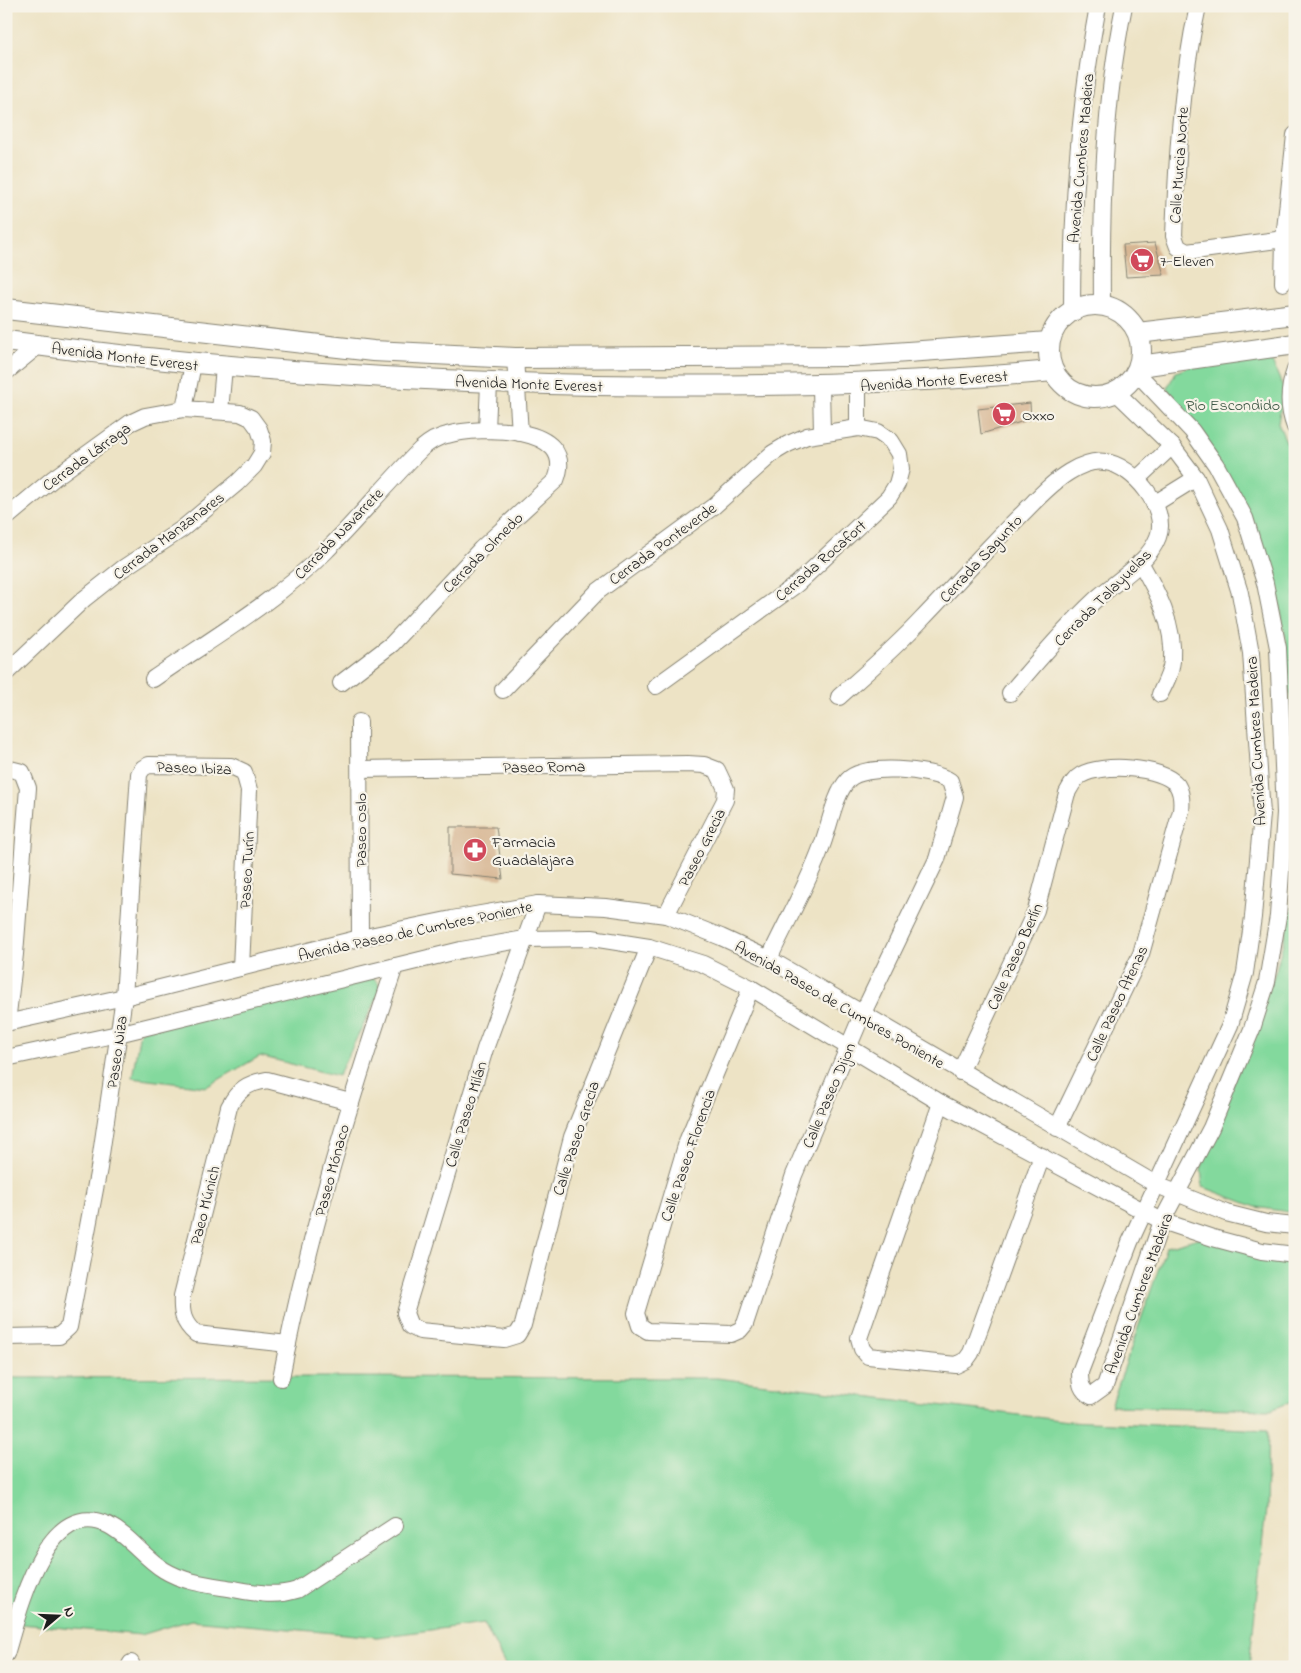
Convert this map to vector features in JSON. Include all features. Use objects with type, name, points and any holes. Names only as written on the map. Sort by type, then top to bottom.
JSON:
[{"type":"main road","points":[[1087,305],[1102,305],[1117,310],[1130,319],[1138,333],[1142,349],[1138,369],[1117,393],[1099,398],[1080,396],[1064,386],[1053,371],[1048,357],[1049,342],[1057,323],[1072,310],[1087,305]]},
{"type":"main road","name":"Avenida Monte Everest","points":[[6,309],[373,351],[515,358],[851,356],[1049,342]]},
{"type":"main road","points":[[1138,333],[1295,314]]},
{"type":"main road","name":"Avenida Monte Everest","points":[[6,341],[224,367],[489,383],[698,387],[821,386],[961,380],[1053,371]]},
{"type":"main road","points":[[1138,369],[1295,344]]},
{"type":"main road","points":[[368,376],[373,351]]},
{"type":"main road","points":[[698,387],[699,358]]},
{"type":"street","name":"Avenida Cumbres Madeira","points":[[1072,310],[1072,253],[1084,95],[1098,6]]},
{"type":"street","name":"Avenida Cumbres Madeira","points":[[1102,305],[1101,254],[1110,89],[1124,6]]},
{"type":"street","name":"Calle Murcia Norte","points":[[1198,6],[1190,38],[1177,143],[1174,236],[1178,247],[1186,252],[1284,239]]},
{"type":"street","points":[[1283,284],[1284,239],[1295,135]]},
{"type":"street","points":[[6,372],[39,346]]},
{"type":"street","points":[[515,358],[520,433]]},
{"type":"street","points":[[184,409],[193,364]]},
{"type":"street","points":[[220,411],[224,367]]},
{"type":"street","name":"Avenida Cumbres Madeira","points":[[1117,393],[1172,446],[1196,478],[1220,529],[1240,593],[1251,653],[1262,814],[1250,936],[1244,973],[1230,1025],[1143,1212],[1080,1372],[1080,1384],[1084,1392],[1091,1396],[1105,1386],[1162,1220],[1211,1128],[1252,1029],[1267,982],[1278,916],[1285,814],[1278,648],[1265,583],[1245,518],[1216,465],[1192,431],[1138,369]]},
{"type":"street","points":[[1295,370],[1289,396],[1291,417],[1295,427]]},
{"type":"street","points":[[487,430],[489,383]]},
{"type":"street","points":[[850,429],[858,385]]},
{"type":"street","points":[[821,386],[822,433]]},
{"type":"street","name":"Cerrada Lárraga","points":[[6,518],[54,478],[130,423],[157,413],[184,409],[203,410]]},
{"type":"street","name":"Cerrada Manzanares","points":[[6,673],[84,599],[122,569],[188,524],[254,466],[262,453],[263,441],[260,429],[251,418],[240,413],[203,410]]},
{"type":"street","name":"Cerrada Ponteverde","points":[[503,690],[597,592],[714,506],[773,453],[807,436],[850,429]]},
{"type":"street","name":"Cerrada Rocafort","points":[[656,686],[796,584],[889,497],[897,484],[901,469],[899,454],[891,441],[878,432],[850,429]]},
{"type":"street","name":"Cerrada Navarrete","points":[[153,679],[267,600],[325,552],[420,448],[432,440],[447,435],[487,430],[504,431]]},
{"type":"street","name":"Cerrada Olmedo","points":[[341,683],[392,644],[481,550],[556,480],[560,470],[560,460],[554,447],[544,438],[504,431]]},
{"type":"street","points":[[1146,491],[1172,446]]},
{"type":"street","name":"Cerrada Sagunto","points":[[839,696],[922,620],[982,554],[1035,501],[1068,472],[1086,464],[1104,461],[1120,466],[1146,491]]},
{"type":"street","points":[[1146,491],[1196,478]]},
{"type":"street","name":"Cerrada Talayuelas","points":[[1010,693],[1094,601],[1140,562],[1159,536],[1160,521],[1146,491]]},
{"type":"street","points":[[1140,562],[1164,608],[1171,641],[1172,661],[1160,694]]},
{"type":"street","points":[[1255,707],[1281,705]]},
{"type":"street","name":"Paseo Oslo","points":[[360,722],[360,938]]},
{"type":"street","name":"Paseo Roma","points":[[360,769],[688,764],[704,765],[717,770],[722,777]]},
{"type":"street","name":"Paseo Ibiza","points":[[142,768],[149,765],[231,766],[244,772]]},
{"type":"street","name":"Calle Paseo Berlín","points":[[960,1072],[1036,910],[1067,793],[1074,780],[1092,770],[1111,767],[1130,768],[1163,776],[1172,780],[1178,787]]},
{"type":"street","name":"Paseo Niza","points":[[6,1336],[60,1336],[66,1333],[69,1327],[99,1168],[124,997],[139,774],[142,768]]},
{"type":"street","points":[[7,1023],[15,954],[28,788],[14,770]]},
{"type":"street","name":"Calle Paseo Dijon","points":[[740,1330],[745,1324],[794,1175],[862,1015],[937,858],[955,797],[950,781],[932,772],[870,770],[858,772],[848,779],[842,789],[821,850],[769,959]]},
{"type":"street","name":"Paseo Turín","points":[[241,968],[249,790],[244,772]]},
{"type":"street","name":"Paseo Grecia","points":[[666,915],[725,800],[726,789],[722,777]]},
{"type":"street","name":"Calle Paseo Atenas","points":[[1057,1128],[1141,954],[1181,811],[1182,798],[1178,787]]},
{"type":"street","points":[[1262,814],[1285,814]]},
{"type":"street","name":"Avenida Paseo de Cumbres Poniente","points":[[7,1023],[124,997],[360,938],[538,904],[606,906],[666,915],[769,959],[862,1015],[1157,1185],[1226,1213],[1266,1224],[1295,1226]]},
{"type":"street","name":"Calle Paseo Milán","points":[[517,1335],[504,1339],[420,1331],[410,1326],[405,1313],[484,1049],[538,904]]},
{"type":"street","name":"Avenida Paseo de Cumbres Poniente","points":[[7,1063],[461,950],[524,939],[592,938],[649,947],[703,964],[751,988],[941,1103],[1143,1212],[1214,1238],[1262,1251],[1295,1255]]},
{"type":"street","name":"Calle Paseo Grecia","points":[[517,1335],[523,1325],[572,1137],[649,947]]},
{"type":"street","name":"Paseo Mónaco","points":[[281,1378],[350,1102],[395,966]]},
{"type":"street","name":"Calle Paseo Florencia","points":[[740,1330],[731,1334],[648,1331],[640,1326],[636,1313],[688,1139],[751,988]]},
{"type":"street","name":"Paeo Múnich","points":[[288,1344],[196,1334],[186,1326],[181,1311],[182,1296],[228,1107],[242,1088],[254,1082],[267,1080],[350,1102]]},
{"type":"street","points":[[941,1103],[859,1338],[862,1350],[868,1356],[956,1365],[966,1360],[971,1353],[1042,1156]]},
{"type":"street","points":[[6,1654],[34,1571],[50,1543],[60,1532],[74,1524],[88,1521],[106,1524],[118,1531],[165,1571],[187,1580],[268,1595],[283,1594],[297,1590],[395,1526]]},
{"type":"green space","name":"Rio Escondido","points":[[1248,355],[1272,362],[1284,389],[1278,423],[1295,462],[1295,779],[1286,643],[1277,587],[1255,533],[1229,481],[1167,388],[1176,372],[1207,360]]},
{"type":"green space","points":[[1295,837],[1295,1213],[1256,1207],[1203,1187],[1201,1169],[1276,970],[1292,909]]},
{"type":"green space","points":[[369,973],[382,987],[338,1076],[260,1056],[206,1087],[132,1078],[140,1031]]},
{"type":"green space","points":[[1206,1236],[1295,1255],[1295,1400],[1271,1410],[1111,1406],[1166,1247]]},
{"type":"green space","points":[[6,1378],[717,1378],[1068,1421],[1268,1430],[1266,1509],[1249,1667],[506,1667],[484,1623],[377,1637],[191,1620],[141,1635],[9,1623],[6,1626]]},
{"type":"building","name":"7-Eleven","points":[[1155,243],[1164,275],[1126,277],[1123,245]]},
{"type":"building","name":"Oxxo","points":[[1030,403],[1031,419],[981,434],[978,409]]},
{"type":"building","name":"Farmacia Guadalajara","points":[[450,827],[496,827],[503,879],[450,874]]},
{"type":"place","name":"7-Eleven","points":[[1142,260]]},
{"type":"place","name":"Oxxo","points":[[1004,414]]},
{"type":"place","name":"Farmacia Guadalajara","points":[[475,850]]}]
